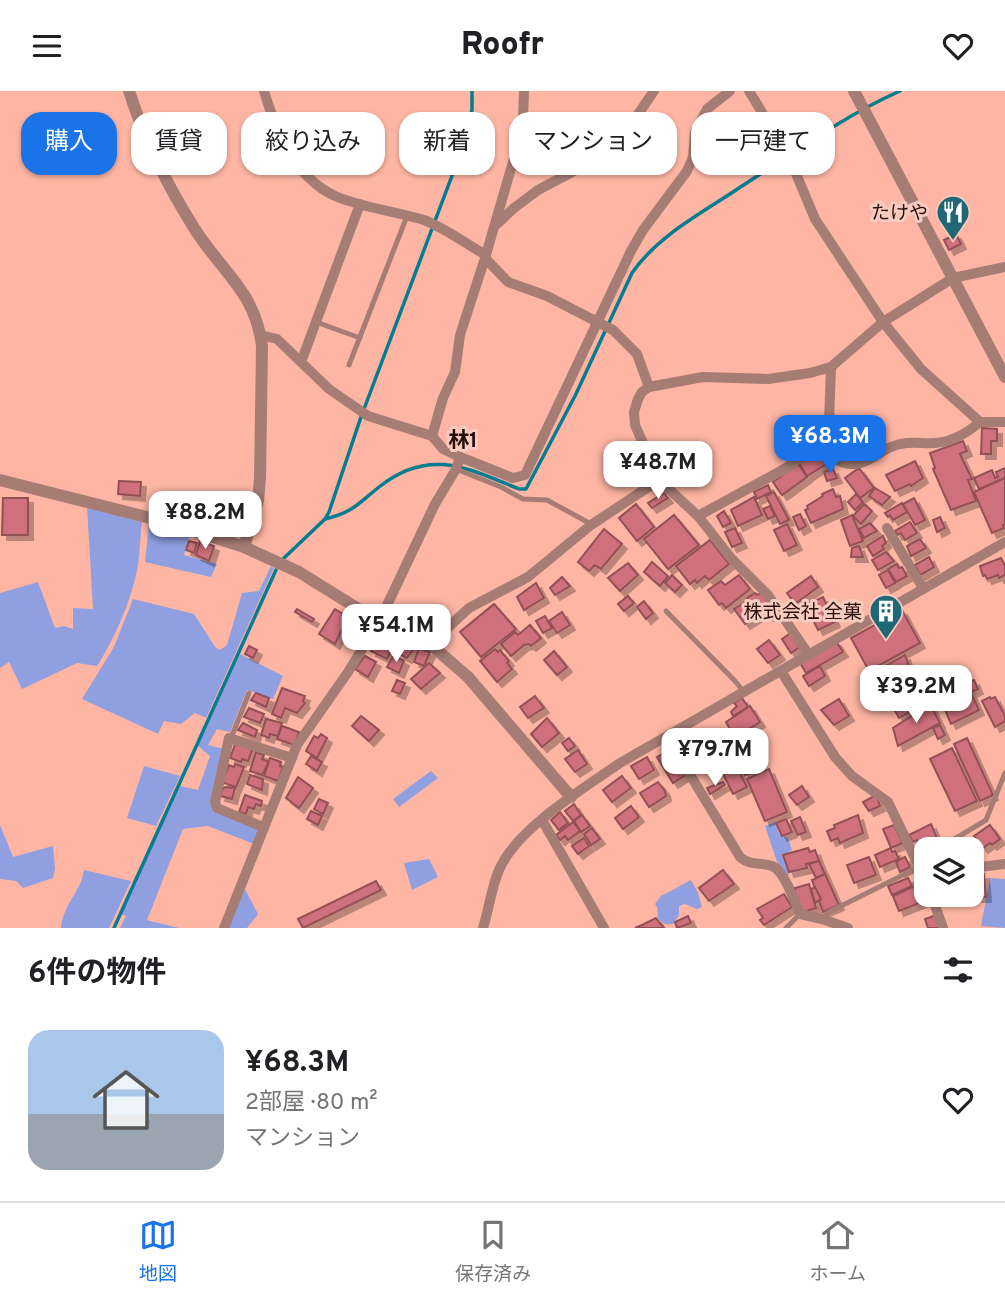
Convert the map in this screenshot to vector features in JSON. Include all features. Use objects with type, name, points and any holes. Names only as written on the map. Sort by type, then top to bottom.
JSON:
[{"type":"street","points":[[129,91],[153,155],[209,252],[246,295],[255,313],[260,335],[260,478],[258,501],[244,547]]},
{"type":"street","points":[[264,91],[277,131],[303,172],[318,186],[336,196],[360,204],[428,222],[486,257],[508,282],[547,296],[613,330],[637,354],[649,387]]},
{"type":"street","points":[[432,436],[443,398],[455,372],[460,335],[486,257],[517,148],[523,120],[524,91]]},
{"type":"street","points":[[495,226],[538,190],[592,162],[617,145],[654,91]]},
{"type":"street","points":[[260,335],[277,339],[329,389],[368,416],[432,436],[443,449],[513,478],[525,475],[643,230],[687,171],[693,157],[695,132],[699,121],[707,109],[730,91]]},
{"type":"street","points":[[749,91],[789,157],[815,219],[883,322],[921,369],[980,422]]},
{"type":"street","points":[[857,96],[1005,377]]},
{"type":"street","points":[[300,362],[360,204]]},
{"type":"street","points":[[809,655],[768,595],[731,558],[698,516],[659,480],[635,425],[634,412],[638,399],[649,387],[703,377],[768,379],[831,367],[883,322],[953,278],[1005,268]]},
{"type":"street","points":[[698,516],[786,468],[822,442],[829,423],[831,367]]},
{"type":"street","points":[[822,442],[833,457],[841,463],[852,465],[860,464],[904,443],[951,440],[967,433],[980,422],[1005,422]]},
{"type":"street","points":[[224,928],[298,745],[380,619],[460,457]]},
{"type":"street","points":[[0,480],[170,523],[244,547],[306,576],[352,606],[430,644],[468,677],[571,797]]},
{"type":"street","points":[[430,644],[469,608],[528,577],[591,524],[659,480]]},
{"type":"street","points":[[887,529],[923,588]]},
{"type":"street","points":[[483,928],[494,886],[506,858],[542,820],[571,797],[620,763],[1005,542]]},
{"type":"street","points":[[781,671],[835,757],[852,776],[881,796],[892,809],[914,851]]},
{"type":"street","points":[[667,737],[740,857],[746,862],[778,870],[800,914],[848,928]]},
{"type":"street","points":[[263,827],[218,808],[215,802],[229,738],[292,758]]},
{"type":"street","points":[[542,820],[604,928]]},
{"type":"street","points":[[984,866],[1005,864]]},
{"type":"street","points":[[936,907],[943,928]]},
{"type":"lane","points":[[349,365],[407,216]]},
{"type":"lane","points":[[316,322],[360,338]]},
{"type":"lane","points":[[456,469],[523,499],[547,500],[591,524]]},
{"type":"lane","points":[[666,611],[744,692]]},
{"type":"lane","points":[[231,739],[249,693]]},
{"type":"lane","points":[[958,837],[986,820],[1005,773]]},
{"type":"lane","points":[[822,919],[829,912],[914,865]]},
{"type":"lane","points":[[786,928],[800,914]]},
{"type":"shaded area","points":[[87,507],[142,522],[137,571],[126,608],[97,666],[77,663],[22,689],[9,662],[0,668],[0,593],[38,582],[55,628],[64,626],[73,629],[73,608],[93,609]]},
{"type":"shaded area","points":[[149,523],[190,534],[184,555],[217,564],[211,577],[145,562]]},
{"type":"shaded area","points":[[271,566],[274,568],[206,718],[195,713],[181,724],[164,721],[158,734],[82,699],[114,647],[133,599],[194,614],[220,650],[227,645],[242,593],[259,591]]},
{"type":"shaded area","points":[[240,654],[283,676],[273,699],[247,690],[230,732],[217,729],[208,745],[224,749],[212,800],[254,826],[259,832],[254,844],[208,826],[183,829],[147,920],[179,928],[120,928],[126,916],[121,914],[180,786],[198,790],[210,756],[198,746]]},
{"type":"shaded area","points":[[144,766],[180,776],[156,826],[127,818]]},
{"type":"shaded area","points":[[431,771],[438,778],[399,807],[393,799]]},
{"type":"shaded area","points":[[775,822],[779,834],[788,838],[792,850],[784,860],[789,875],[786,876],[777,862],[765,826]]},
{"type":"shaded area","points":[[0,825],[13,857],[53,846],[53,878],[23,888],[16,881],[0,879]]},
{"type":"shaded area","points":[[429,859],[438,877],[412,890],[404,863]]},
{"type":"shaded area","points":[[84,870],[131,881],[109,928],[61,928],[65,912]]},
{"type":"shaded area","points":[[990,878],[1005,879],[1005,928],[981,926]]},
{"type":"shaded area","points":[[691,880],[702,907],[697,909],[685,904],[679,906],[679,915],[673,924],[665,924],[658,919],[655,904],[661,896]]},
{"type":"shaded area","points":[[244,887],[258,914],[247,928],[226,928]]},
{"type":"building","points":[[956,234],[961,244],[949,250],[944,240]]},
{"type":"building","points":[[982,428],[997,429],[997,441],[991,441],[991,454],[981,454]]},
{"type":"building","points":[[963,441],[967,451],[960,454],[972,479],[968,480],[976,501],[951,510],[933,469],[935,468],[930,453]]},
{"type":"building","points":[[820,450],[828,463],[807,476],[799,463]]},
{"type":"building","points":[[915,461],[923,478],[911,486],[910,484],[895,491],[886,475]]},
{"type":"building","points":[[798,464],[807,477],[782,495],[773,482]]},
{"type":"building","points":[[859,468],[874,488],[860,498],[845,478]]},
{"type":"building","points":[[1005,468],[1005,478],[979,489],[974,478],[992,470],[995,478],[998,477],[996,472]]},
{"type":"building","points":[[833,469],[837,478],[827,481],[824,472]]},
{"type":"building","points":[[1005,478],[1005,524],[1004,528],[992,533],[974,492]]},
{"type":"building","points":[[119,481],[141,482],[140,496],[118,494]]},
{"type":"building","points":[[768,485],[771,492],[757,499],[754,492]]},
{"type":"building","points":[[875,488],[890,497],[882,505],[869,496]]},
{"type":"building","points":[[833,489],[836,497],[840,496],[843,509],[811,523],[805,510],[808,509],[807,506]]},
{"type":"building","points":[[774,492],[789,520],[780,524],[766,496]]},
{"type":"building","points":[[664,493],[668,498],[652,508],[648,503]]},
{"type":"building","points":[[856,494],[863,502],[855,510],[848,502]]},
{"type":"building","points":[[754,497],[762,515],[738,526],[731,510]]},
{"type":"building","points":[[3,498],[28,498],[28,535],[2,535]]},
{"type":"building","points":[[914,498],[925,520],[915,525],[903,504]]},
{"type":"building","points":[[902,503],[907,512],[893,520],[890,515],[888,517],[885,513]]},
{"type":"building","points":[[636,504],[654,527],[637,541],[619,518]]},
{"type":"building","points":[[864,504],[872,511],[861,524],[853,516]]},
{"type":"building","points":[[770,506],[775,516],[768,519],[763,509]]},
{"type":"building","points":[[724,511],[731,523],[723,527],[717,516]]},
{"type":"building","points":[[800,514],[806,526],[799,530],[793,517]]},
{"type":"building","points":[[674,515],[699,545],[668,569],[644,539]]},
{"type":"building","points":[[852,515],[863,541],[850,546],[841,520]]},
{"type":"building","points":[[940,517],[945,528],[937,532],[933,520]]},
{"type":"building","points":[[910,522],[917,533],[905,540],[901,533],[897,535],[895,531]]},
{"type":"building","points":[[870,523],[877,531],[864,538],[859,529]]},
{"type":"building","points":[[787,524],[797,545],[784,551],[774,530]]},
{"type":"building","points":[[735,528],[742,543],[732,547],[725,532]]},
{"type":"building","points":[[604,529],[622,544],[601,569],[595,565],[589,571],[578,562]]},
{"type":"building","points":[[883,536],[886,543],[882,546],[884,549],[873,556],[867,546]]},
{"type":"building","points":[[920,539],[926,548],[911,556],[907,546]]},
{"type":"building","points":[[710,540],[729,564],[709,580],[705,576],[697,583],[695,580],[690,584],[676,566]]},
{"type":"building","points":[[189,541],[197,543],[194,553],[186,550]]},
{"type":"building","points":[[200,541],[214,546],[209,561],[196,555]]},
{"type":"building","points":[[859,546],[863,557],[851,557],[852,548]]},
{"type":"building","points":[[886,552],[894,561],[878,570],[872,560]]},
{"type":"building","points":[[929,557],[934,567],[920,575],[915,565]]},
{"type":"building","points":[[1001,558],[1005,575],[987,579],[983,576],[980,566]]},
{"type":"building","points":[[652,562],[668,576],[660,586],[644,572]]},
{"type":"building","points":[[628,563],[638,575],[620,591],[608,578]]},
{"type":"building","points":[[897,564],[907,576],[896,582],[888,569]]},
{"type":"building","points":[[888,570],[895,583],[886,588],[879,575]]},
{"type":"building","points":[[672,575],[682,585],[675,592],[665,583]]},
{"type":"building","points":[[739,575],[750,589],[726,608],[722,603],[719,605],[708,590],[721,581],[725,585]]},
{"type":"building","points":[[811,576],[818,587],[795,604],[787,593]]},
{"type":"building","points":[[562,577],[570,586],[555,595],[550,588]]},
{"type":"building","points":[[536,583],[544,598],[524,610],[517,597]]},
{"type":"building","points":[[762,592],[777,610],[768,616],[765,612],[745,624],[734,609],[755,593],[757,595]]},
{"type":"building","points":[[628,596],[634,603],[624,611],[618,604]]},
{"type":"building","points":[[823,597],[835,622],[818,630],[810,614],[804,616],[800,608]]},
{"type":"building","points":[[644,601],[653,613],[646,619],[637,607]]},
{"type":"building","points":[[494,604],[516,629],[481,657],[460,632]]},
{"type":"building","points":[[297,609],[314,619],[312,622],[295,612]]},
{"type":"building","points":[[335,609],[348,617],[335,644],[319,634]]},
{"type":"building","name":"株式会社 全菓","points":[[902,610],[920,643],[869,671],[851,638]]},
{"type":"building","points":[[562,612],[570,625],[557,633],[549,621]]},
{"type":"building","points":[[545,616],[552,628],[543,633],[536,621]]},
{"type":"building","points":[[530,625],[541,638],[531,646],[524,645],[511,656],[501,644],[515,632],[518,635]]},
{"type":"building","points":[[383,628],[395,633],[390,645],[375,638],[379,629],[382,631]]},
{"type":"building","points":[[792,632],[801,646],[791,653],[782,639]]},
{"type":"building","points":[[769,640],[780,655],[768,663],[757,649]]},
{"type":"building","points":[[836,641],[843,652],[806,673],[800,663]]},
{"type":"building","points":[[375,642],[391,650],[387,659],[371,651]]},
{"type":"building","points":[[404,643],[415,647],[407,658],[399,654]]},
{"type":"building","points":[[249,646],[257,650],[253,658],[245,654]]},
{"type":"building","points":[[419,648],[430,652],[424,666],[414,662]]},
{"type":"building","points":[[495,649],[498,652],[500,650],[512,669],[497,682],[480,661]]},
{"type":"building","points":[[554,651],[567,667],[557,675],[544,660]]},
{"type":"building","points":[[394,655],[404,661],[399,673],[387,667]]},
{"type":"building","points":[[905,655],[911,671],[917,668],[924,679],[910,687],[920,706],[899,718],[873,673]]},
{"type":"building","points":[[365,656],[376,662],[368,677],[355,669]]},
{"type":"building","points":[[429,663],[440,673],[421,689],[411,679]]},
{"type":"building","points":[[820,666],[825,676],[809,686],[803,676]]},
{"type":"building","points":[[397,680],[405,683],[400,694],[392,691]]},
{"type":"building","points":[[974,680],[978,689],[965,695],[962,686]]},
{"type":"building","points":[[282,688],[305,696],[305,703],[297,713],[285,708],[281,718],[272,714]]},
{"type":"building","points":[[256,693],[269,698],[266,707],[251,700]]},
{"type":"building","points":[[971,693],[979,710],[951,724],[943,705]]},
{"type":"building","points":[[535,696],[544,708],[528,718],[520,707]]},
{"type":"building","points":[[995,697],[1005,716],[1005,721],[995,727],[982,701]]},
{"type":"building","points":[[742,698],[748,707],[733,716],[731,712],[737,706],[734,703]]},
{"type":"building","points":[[839,699],[849,716],[834,725],[821,710]]},
{"type":"building","points":[[930,704],[940,723],[898,746],[893,728]]},
{"type":"building","points":[[750,706],[760,722],[735,738],[726,722]]},
{"type":"building","points":[[249,708],[264,714],[260,723],[244,717]]},
{"type":"building","points":[[361,716],[379,730],[369,741],[352,726]]},
{"type":"building","points":[[547,718],[559,733],[542,747],[531,734]]},
{"type":"building","points":[[266,719],[282,723],[278,736],[270,734],[269,738],[261,735]]},
{"type":"building","points":[[243,723],[257,730],[255,737],[238,730]]},
{"type":"building","points":[[940,725],[945,735],[938,739],[933,728]]},
{"type":"building","points":[[282,726],[299,732],[294,745],[277,739]]},
{"type":"building","points":[[720,729],[726,740],[692,758],[684,744],[710,730],[712,734]]},
{"type":"building","points":[[321,734],[327,738],[317,758],[306,751],[314,736],[318,738]]},
{"type":"building","points":[[569,738],[575,746],[568,751],[562,743]]},
{"type":"building","points":[[967,738],[993,795],[980,801],[954,744]]},
{"type":"building","points":[[725,741],[732,756],[718,764],[711,748]]},
{"type":"building","points":[[236,742],[253,748],[248,761],[242,759],[241,762],[230,758]]},
{"type":"building","points":[[952,748],[977,801],[955,811],[930,759]]},
{"type":"building","points":[[671,749],[687,774],[673,783],[657,757]]},
{"type":"building","points":[[578,750],[587,764],[575,772],[565,759]]},
{"type":"building","points":[[256,752],[264,755],[262,759],[269,762],[262,775],[250,771]]},
{"type":"building","points":[[311,756],[322,762],[317,771],[306,764]]},
{"type":"building","points":[[731,756],[747,787],[733,794],[718,764]]},
{"type":"building","points":[[647,757],[654,770],[639,779],[631,766]]},
{"type":"building","points":[[270,758],[281,762],[280,766],[283,767],[278,781],[264,776]]},
{"type":"building","points":[[751,759],[755,772],[745,775],[740,763]]},
{"type":"building","points":[[235,764],[244,767],[236,787],[224,783],[223,780],[229,765],[234,767]]},
{"type":"building","points":[[769,769],[787,812],[765,821],[747,779]]},
{"type":"building","points":[[250,775],[263,779],[262,790],[247,784]]},
{"type":"building","points":[[622,776],[631,788],[612,802],[603,790]]},
{"type":"building","points":[[298,777],[313,788],[299,808],[286,798]]},
{"type":"building","points":[[658,782],[666,796],[649,807],[640,793]]},
{"type":"building","points":[[723,782],[725,785],[710,794],[707,788]]},
{"type":"building","points":[[802,786],[809,797],[797,805],[789,795]]},
{"type":"building","points":[[226,787],[235,788],[232,799],[220,796]]},
{"type":"building","points":[[245,795],[262,801],[261,806],[256,804],[254,809],[248,807],[246,814],[239,812]]},
{"type":"building","points":[[876,795],[880,806],[869,811],[863,802]]},
{"type":"building","points":[[319,799],[328,803],[323,814],[314,809]]},
{"type":"building","points":[[574,804],[581,815],[573,821],[565,811]]},
{"type":"building","points":[[631,806],[639,817],[623,829],[615,818]]},
{"type":"building","points":[[311,811],[322,816],[318,825],[307,819]]},
{"type":"building","points":[[560,812],[568,823],[559,830],[551,820]]},
{"type":"building","points":[[582,815],[590,826],[581,832],[574,821]]},
{"type":"building","points":[[858,815],[863,833],[840,843],[838,838],[831,841],[827,831],[835,828],[834,825]]},
{"type":"building","points":[[800,817],[806,832],[798,835],[791,821]]},
{"type":"building","points":[[786,819],[792,832],[782,836],[776,823]]},
{"type":"building","points":[[573,822],[580,831],[568,840],[565,836],[560,840],[556,835]]},
{"type":"building","points":[[931,824],[937,837],[914,837],[913,842],[909,835]]},
{"type":"building","points":[[894,825],[903,843],[891,848],[883,829]]},
{"type":"building","points":[[990,825],[1000,839],[984,847],[984,837],[974,836]]},
{"type":"building","points":[[592,828],[600,839],[591,845],[584,834]]},
{"type":"building","points":[[584,838],[589,846],[578,854],[572,846]]},
{"type":"building","points":[[808,848],[810,852],[815,850],[819,861],[806,864],[807,868],[789,872],[783,855]]},
{"type":"building","points":[[891,848],[899,859],[880,867],[875,855]]},
{"type":"building","points":[[869,857],[876,875],[854,883],[847,865]]},
{"type":"building","points":[[905,857],[910,867],[900,872],[896,862]]},
{"type":"building","points":[[819,861],[825,874],[816,878],[809,864]]},
{"type":"building","points":[[723,870],[734,884],[709,901],[699,888]]},
{"type":"building","points":[[825,874],[839,905],[823,912],[812,880]]},
{"type":"building","points":[[908,878],[912,886],[892,895],[888,886]]},
{"type":"building","points":[[376,881],[381,890],[303,928],[298,919]]},
{"type":"building","points":[[809,884],[816,908],[803,912],[795,888]]},
{"type":"building","points":[[914,886],[914,905],[899,911],[893,896]]},
{"type":"building","points":[[815,887],[821,899],[815,903],[811,889]]},
{"type":"building","points":[[784,894],[792,907],[764,925],[757,909]]},
{"type":"building","points":[[936,915],[941,928],[928,928],[925,919]]},
{"type":"building","points":[[688,916],[691,923],[677,928],[675,922]]},
{"type":"building","points":[[656,918],[664,928],[635,928],[642,925]]},
{"type":"waterway","points":[[284,558],[329,512],[361,417],[464,144],[472,110],[472,91]]},
{"type":"waterway","points":[[325,519],[348,511],[397,475],[415,467],[448,465],[526,489],[575,396],[632,273],[643,259],[669,235],[800,148],[839,123],[900,91]]},
{"type":"waterway","points":[[114,928],[276,570]]},
{"type":"place","name":"たけや","points":[[953,242]]},
{"type":"place","name":"株式会社 全菓","points":[[886,641]]},
{"type":"district","name":"林1","points":[[463,440]]}]
